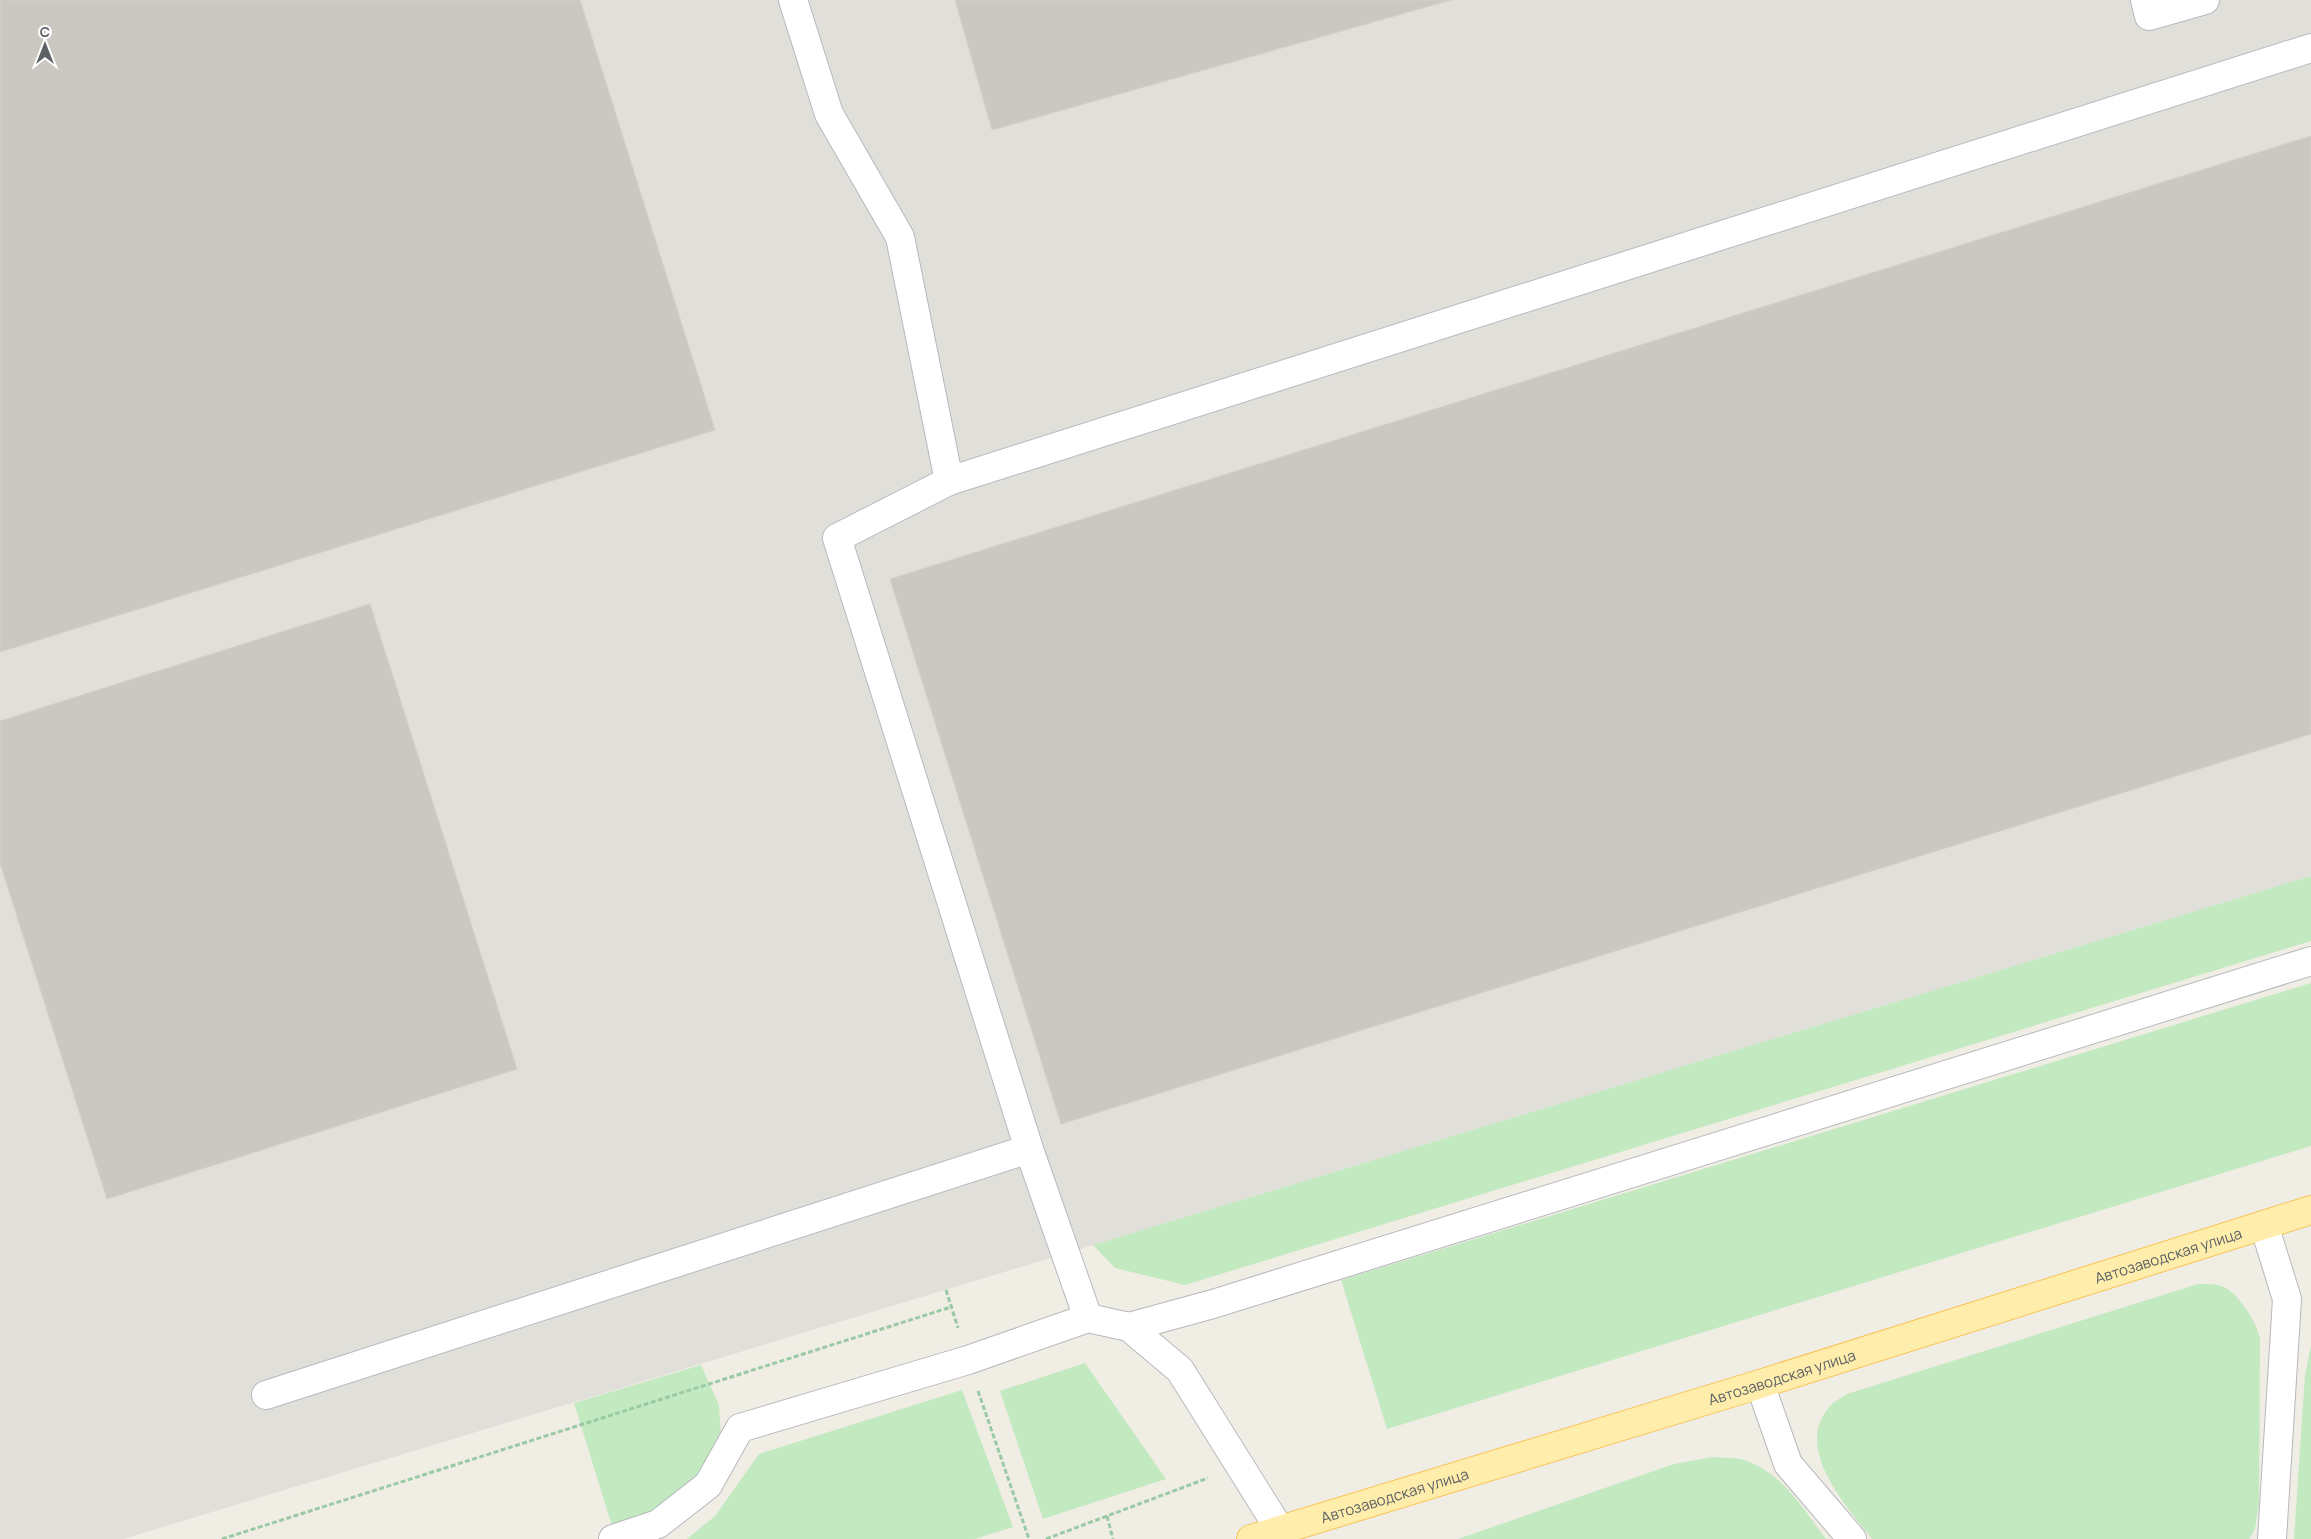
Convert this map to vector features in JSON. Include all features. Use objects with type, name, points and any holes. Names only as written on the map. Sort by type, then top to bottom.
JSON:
[{"type":"main road","name":"Автозаводская улица","points":[[1251,1539],[1280,1535],[2311,1210]]},
{"type":"lane","points":[[794,0],[829,114],[900,236],[949,481]]},
{"type":"lane","points":[[2145,0],[2149,16],[2204,0]]},
{"type":"lane","points":[[1088,1318],[1029,1149],[837,538],[949,481],[2311,48]]},
{"type":"lane","points":[[613,1539],[658,1524],[708,1485],[740,1428],[968,1360],[1088,1318],[1129,1327],[1213,1304],[2311,961]]},
{"type":"lane","points":[[266,1395],[1029,1149]]},
{"type":"lane","points":[[2264,1225],[2287,1298],[2272,1539]]},
{"type":"lane","points":[[1129,1327],[1180,1370],[1280,1535]]},
{"type":"lane","points":[[1760,1384],[1788,1464],[1852,1539]]},
{"type":"path","points":[[946,1290],[968,1360],[1030,1539]]},
{"type":"path","points":[[222,1539],[951,1307]]},
{"type":"path","points":[[1046,1539],[1239,1466]]},
{"type":"path","points":[[1107,1516],[1113,1539]]},
{"type":"shaded area","points":[[0,0],[2311,0],[2311,876],[123,1539],[0,1539]]},
{"type":"green space","points":[[2311,876],[2311,941],[1185,1285],[1115,1268],[1093,1245]]},
{"type":"green space","points":[[2311,983],[2311,1146],[1387,1429],[1341,1280]]},
{"type":"green space","points":[[2198,1284],[2222,1286],[2234,1294],[2252,1319],[2260,1339],[2259,1503],[2255,1529],[2249,1539],[1872,1539],[1837,1493],[1827,1475],[1820,1457],[1817,1439],[1820,1421],[1831,1405],[1847,1394]]},
{"type":"green space","points":[[2311,1345],[2311,1539],[2294,1539],[2305,1375]]},
{"type":"green space","points":[[1085,1363],[1166,1479],[1043,1519],[1000,1391]]},
{"type":"green space","points":[[701,1365],[719,1405],[721,1437],[710,1462],[687,1493],[653,1514],[612,1526],[574,1403]]},
{"type":"green space","points":[[962,1390],[1013,1527],[975,1539],[687,1539],[715,1516],[759,1454]]},
{"type":"green space","points":[[1712,1457],[1734,1458],[1747,1461],[1772,1475],[1792,1494],[1826,1539],[1458,1539],[1674,1464]]},
{"type":"building","points":[[0,0],[580,0],[715,430],[0,652]]},
{"type":"building","points":[[955,0],[1451,0],[992,130]]},
{"type":"building","points":[[2311,136],[2311,734],[1061,1124],[890,579]]},
{"type":"building","points":[[370,604],[517,1069],[107,1199],[0,863],[0,721]]}]
